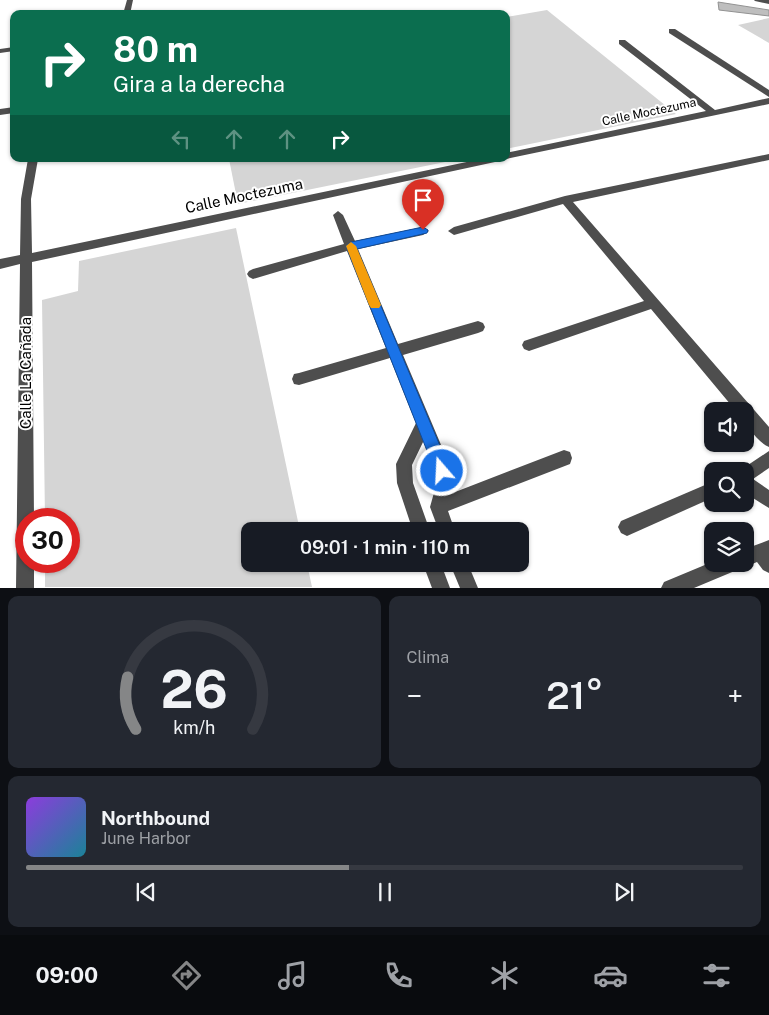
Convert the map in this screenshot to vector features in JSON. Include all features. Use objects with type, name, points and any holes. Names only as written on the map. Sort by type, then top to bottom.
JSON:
[{"type":"street","points":[[757,0],[769,2]]},
{"type":"street","points":[[672,31],[769,94]]},
{"type":"street","points":[[622,42],[714,113]]},
{"type":"street","name":"Calle Moctezuma","points":[[510,155],[769,101]]},
{"type":"street","points":[[454,231],[565,200],[769,157]]},
{"type":"street","name":"Calle La Cañada","points":[[25,588],[26,199],[32,162]]},
{"type":"street","name":"Calle Moctezuma","points":[[0,264],[481,162]]},
{"type":"street","points":[[565,200],[769,439]]},
{"type":"street","points":[[338,215],[439,460],[445,482],[438,507],[444,522]]},
{"type":"street","points":[[253,274],[351,246],[423,230]]},
{"type":"street","points":[[529,345],[654,303]]},
{"type":"street","points":[[300,379],[478,327]]},
{"type":"street","points":[[418,522],[405,483],[404,464],[424,423]]},
{"type":"street","points":[[438,507],[564,458]]},
{"type":"street","points":[[754,469],[769,459]]},
{"type":"street","points":[[754,489],[769,500]]},
{"type":"street","points":[[627,527],[704,493]]},
{"type":"street","points":[[435,572],[440,588]]},
{"type":"street","points":[[462,572],[469,588]]},
{"type":"street","points":[[670,588],[711,572]]},
{"type":"shaded area","points":[[547,10],[676,114],[510,148],[510,16]]},
{"type":"shaded area","points":[[769,18],[769,43],[738,25]]},
{"type":"shaded area","points":[[230,162],[445,162],[238,204]]},
{"type":"shaded area","points":[[236,228],[298,522],[241,522],[241,572],[309,572],[312,587],[45,587],[45,573],[80,573],[80,508],[45,508],[42,300],[78,291],[79,261]]},
{"type":"building","points":[[718,2],[769,10],[769,16],[719,10]]},
{"type":"slow traffic","points":[[351,246],[375,305]]},
{"type":"route","points":[[423,230],[351,246],[442,471]]}]
